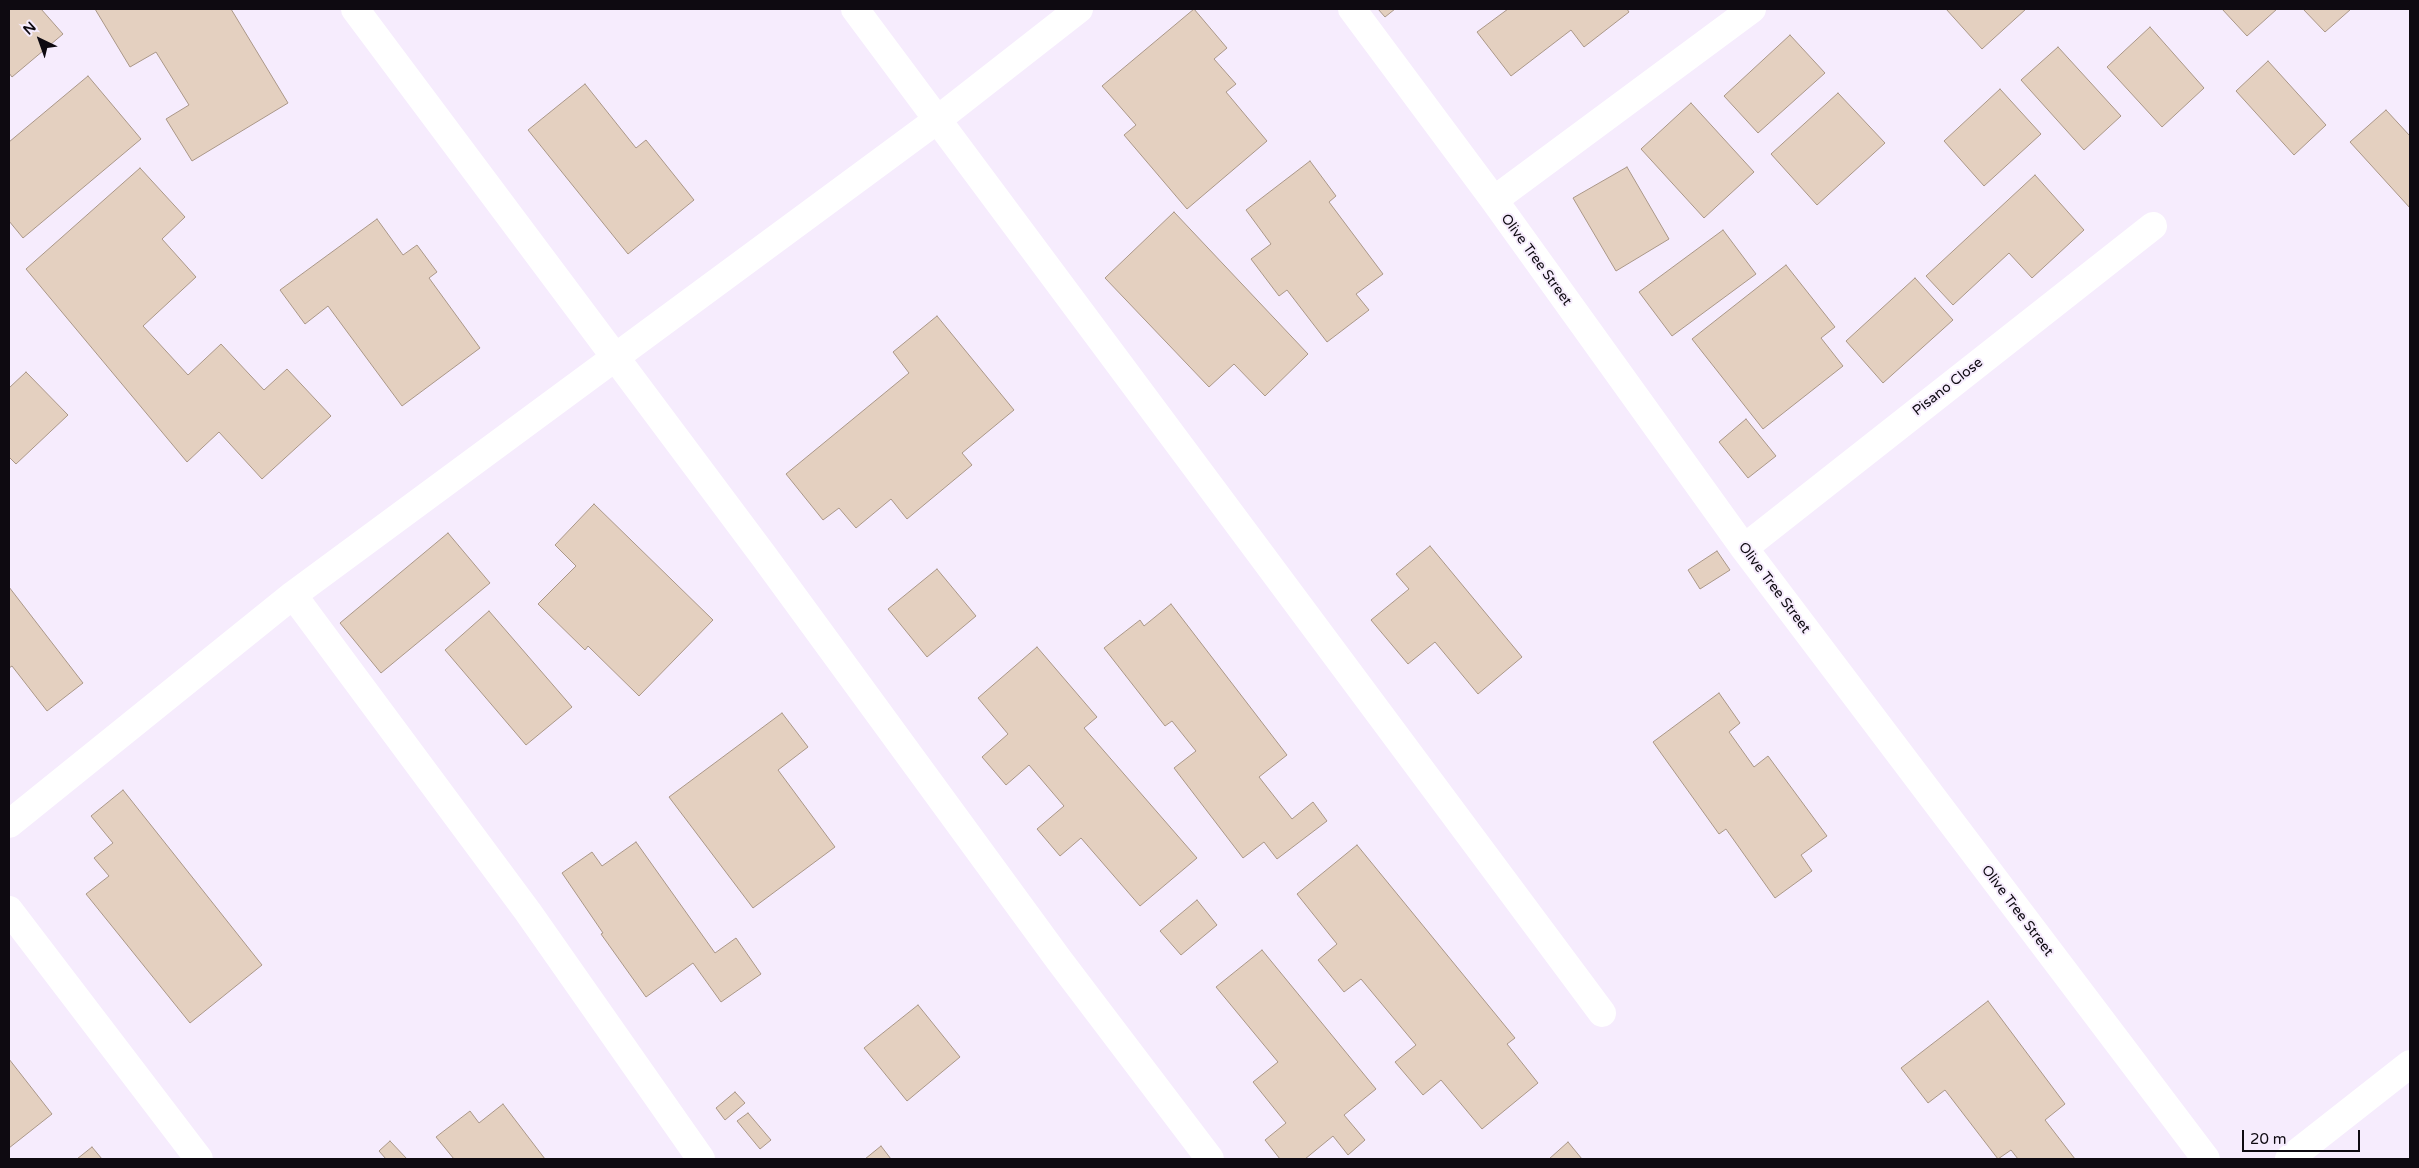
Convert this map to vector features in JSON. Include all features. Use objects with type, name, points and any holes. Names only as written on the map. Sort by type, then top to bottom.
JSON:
[{"type":"street","points":[[355,9],[616,358],[1054,952],[1210,1159]]},
{"type":"street","points":[[855,9],[1602,1014]]},
{"type":"street","points":[[9,824],[293,595],[937,120],[1079,9]]},
{"type":"street","name":"Olive Tree Street","points":[[1352,9],[1494,200],[1744,548],[2206,1159]]},
{"type":"street","points":[[1494,200],[1752,9]]},
{"type":"street","name":"Pisano Close","points":[[1744,548],[2153,226]]},
{"type":"street","points":[[293,595],[528,912],[701,1159]]},
{"type":"street","points":[[9,910],[199,1159]]},
{"type":"street","points":[[2289,1159],[2410,1064]]},
{"type":"building","points":[[9,9],[41,9],[63,34],[12,77],[9,73]]},
{"type":"building","points":[[95,9],[231,9],[288,103],[192,161],[166,119],[189,105],[156,52],[130,67]]},
{"type":"building","points":[[1194,9],[1227,48],[1214,59],[1236,84],[1226,92],[1267,141],[1187,209],[1124,135],[1136,125],[1102,86]]},
{"type":"building","points":[[1378,9],[1395,9],[1385,17]]},
{"type":"building","points":[[1508,9],[1627,9],[1629,12],[1584,47],[1571,30],[1511,76],[1477,32]]},
{"type":"building","points":[[1946,9],[2026,9],[1982,49]]},
{"type":"building","points":[[2222,9],[2277,9],[2247,36]]},
{"type":"building","points":[[2303,9],[2351,9],[2325,32]]},
{"type":"building","points":[[2150,27],[2204,88],[2162,127],[2107,67]]},
{"type":"building","points":[[1790,35],[1825,73],[1758,133],[1724,96]]},
{"type":"building","points":[[2058,47],[2121,116],[2084,150],[2021,80]]},
{"type":"building","points":[[2268,61],[2326,125],[2294,155],[2236,91]]},
{"type":"building","points":[[88,76],[141,139],[23,238],[9,221],[9,142]]},
{"type":"building","points":[[585,84],[636,148],[646,140],[694,200],[628,254],[528,130]]},
{"type":"building","points":[[2000,89],[2041,134],[1984,186],[1944,141]]},
{"type":"building","points":[[1838,93],[1885,143],[1817,205],[1771,154]]},
{"type":"building","points":[[1691,103],[1754,172],[1704,218],[1641,149]]},
{"type":"building","points":[[2386,110],[2410,136],[2410,208],[2350,142]]},
{"type":"building","points":[[1310,161],[1336,196],[1329,202],[1383,274],[1356,294],[1369,310],[1327,342],[1287,290],[1279,296],[1251,259],[1271,244],[1246,210]]},
{"type":"building","points":[[1627,167],[1669,239],[1616,271],[1573,198]]},
{"type":"building","points":[[140,168],[185,217],[162,239],[196,277],[143,326],[188,375],[221,344],[264,390],[287,369],[331,416],[262,479],[219,432],[187,462],[26,269]]},
{"type":"building","points":[[2035,175],[2084,230],[2032,278],[2009,253],[1953,305],[1926,276]]},
{"type":"building","points":[[1174,212],[1308,354],[1265,396],[1234,364],[1209,387],[1105,278]]},
{"type":"building","points":[[377,219],[403,255],[417,245],[437,272],[429,278],[480,348],[402,406],[328,306],[305,324],[280,290]]},
{"type":"building","points":[[1723,230],[1756,274],[1672,336],[1639,292]]},
{"type":"building","points":[[1786,265],[1835,327],[1821,338],[1843,366],[1763,429],[1692,339]]},
{"type":"building","points":[[1915,278],[1953,320],[1883,383],[1846,341]]},
{"type":"building","points":[[937,316],[1014,410],[962,453],[972,465],[907,519],[891,499],[856,528],[839,508],[823,520],[786,474],[909,373],[893,352]]},
{"type":"building","points":[[26,372],[68,415],[16,464],[9,457],[9,388]]},
{"type":"building","points":[[1746,419],[1776,456],[1748,478],[1719,442]]},
{"type":"building","points":[[594,504],[713,620],[639,696],[588,646],[585,650],[538,604],[576,566],[555,545]]},
{"type":"building","points":[[448,533],[490,583],[381,673],[340,623]]},
{"type":"building","points":[[1430,546],[1522,657],[1478,694],[1435,642],[1408,664],[1371,620],[1409,589],[1396,574]]},
{"type":"building","points":[[1717,551],[1730,570],[1700,589],[1688,570]]},
{"type":"building","points":[[937,569],[976,616],[927,657],[888,609]]},
{"type":"building","points":[[9,587],[83,683],[47,711],[12,666],[9,668]]},
{"type":"building","points":[[1171,604],[1287,755],[1259,777],[1292,819],[1313,802],[1327,821],[1277,859],[1264,842],[1243,858],[1174,768],[1196,751],[1172,721],[1165,726],[1104,648],[1140,620],[1144,626]]},
{"type":"building","points":[[489,611],[572,707],[526,745],[445,650]]},
{"type":"building","points":[[1037,647],[1097,717],[1084,728],[1197,858],[1140,906],[1081,838],[1060,856],[1037,829],[1064,806],[1029,765],[1006,785],[982,757],[1008,734],[978,698]]},
{"type":"building","points":[[1719,693],[1740,723],[1729,732],[1754,767],[1768,756],[1827,836],[1801,855],[1812,871],[1775,898],[1726,829],[1719,834],[1653,742]]},
{"type":"building","points":[[782,713],[808,747],[778,770],[835,847],[753,908],[669,797]]},
{"type":"building","points":[[123,790],[262,965],[190,1023],[86,894],[109,876],[94,858],[113,843],[91,816]]},
{"type":"building","points":[[636,842],[715,953],[736,938],[761,974],[721,1002],[693,963],[646,997],[601,934],[603,933],[562,873],[592,852],[602,866]]},
{"type":"building","points":[[1357,845],[1515,1038],[1507,1044],[1538,1083],[1482,1129],[1441,1080],[1423,1095],[1395,1062],[1416,1045],[1361,979],[1344,992],[1318,960],[1337,944],[1297,894]]},
{"type":"building","points":[[1197,900],[1217,925],[1181,955],[1160,931]]},
{"type":"building","points":[[1262,950],[1376,1089],[1344,1115],[1365,1140],[1348,1155],[1333,1136],[1305,1159],[1280,1159],[1265,1140],[1286,1123],[1253,1082],[1278,1062],[1216,987]]},
{"type":"building","points":[[1988,1001],[2065,1104],[2045,1120],[2075,1159],[2018,1159],[2011,1150],[1998,1159],[1945,1090],[1928,1103],[1901,1068]]},
{"type":"building","points":[[918,1005],[960,1057],[907,1101],[864,1048]]},
{"type":"building","points":[[9,1059],[52,1114],[9,1148]]},
{"type":"building","points":[[735,1092],[745,1103],[725,1120],[716,1108]]},
{"type":"building","points":[[503,1104],[545,1159],[454,1159],[436,1137],[470,1111],[479,1123]]},
{"type":"building","points":[[748,1113],[771,1140],[760,1149],[737,1121]]},
{"type":"building","points":[[390,1141],[407,1159],[386,1159],[379,1151]]},
{"type":"building","points":[[1568,1142],[1582,1159],[1549,1159]]},
{"type":"building","points":[[881,1146],[891,1159],[865,1159]]},
{"type":"building","points":[[92,1147],[102,1159],[77,1159]]}]
